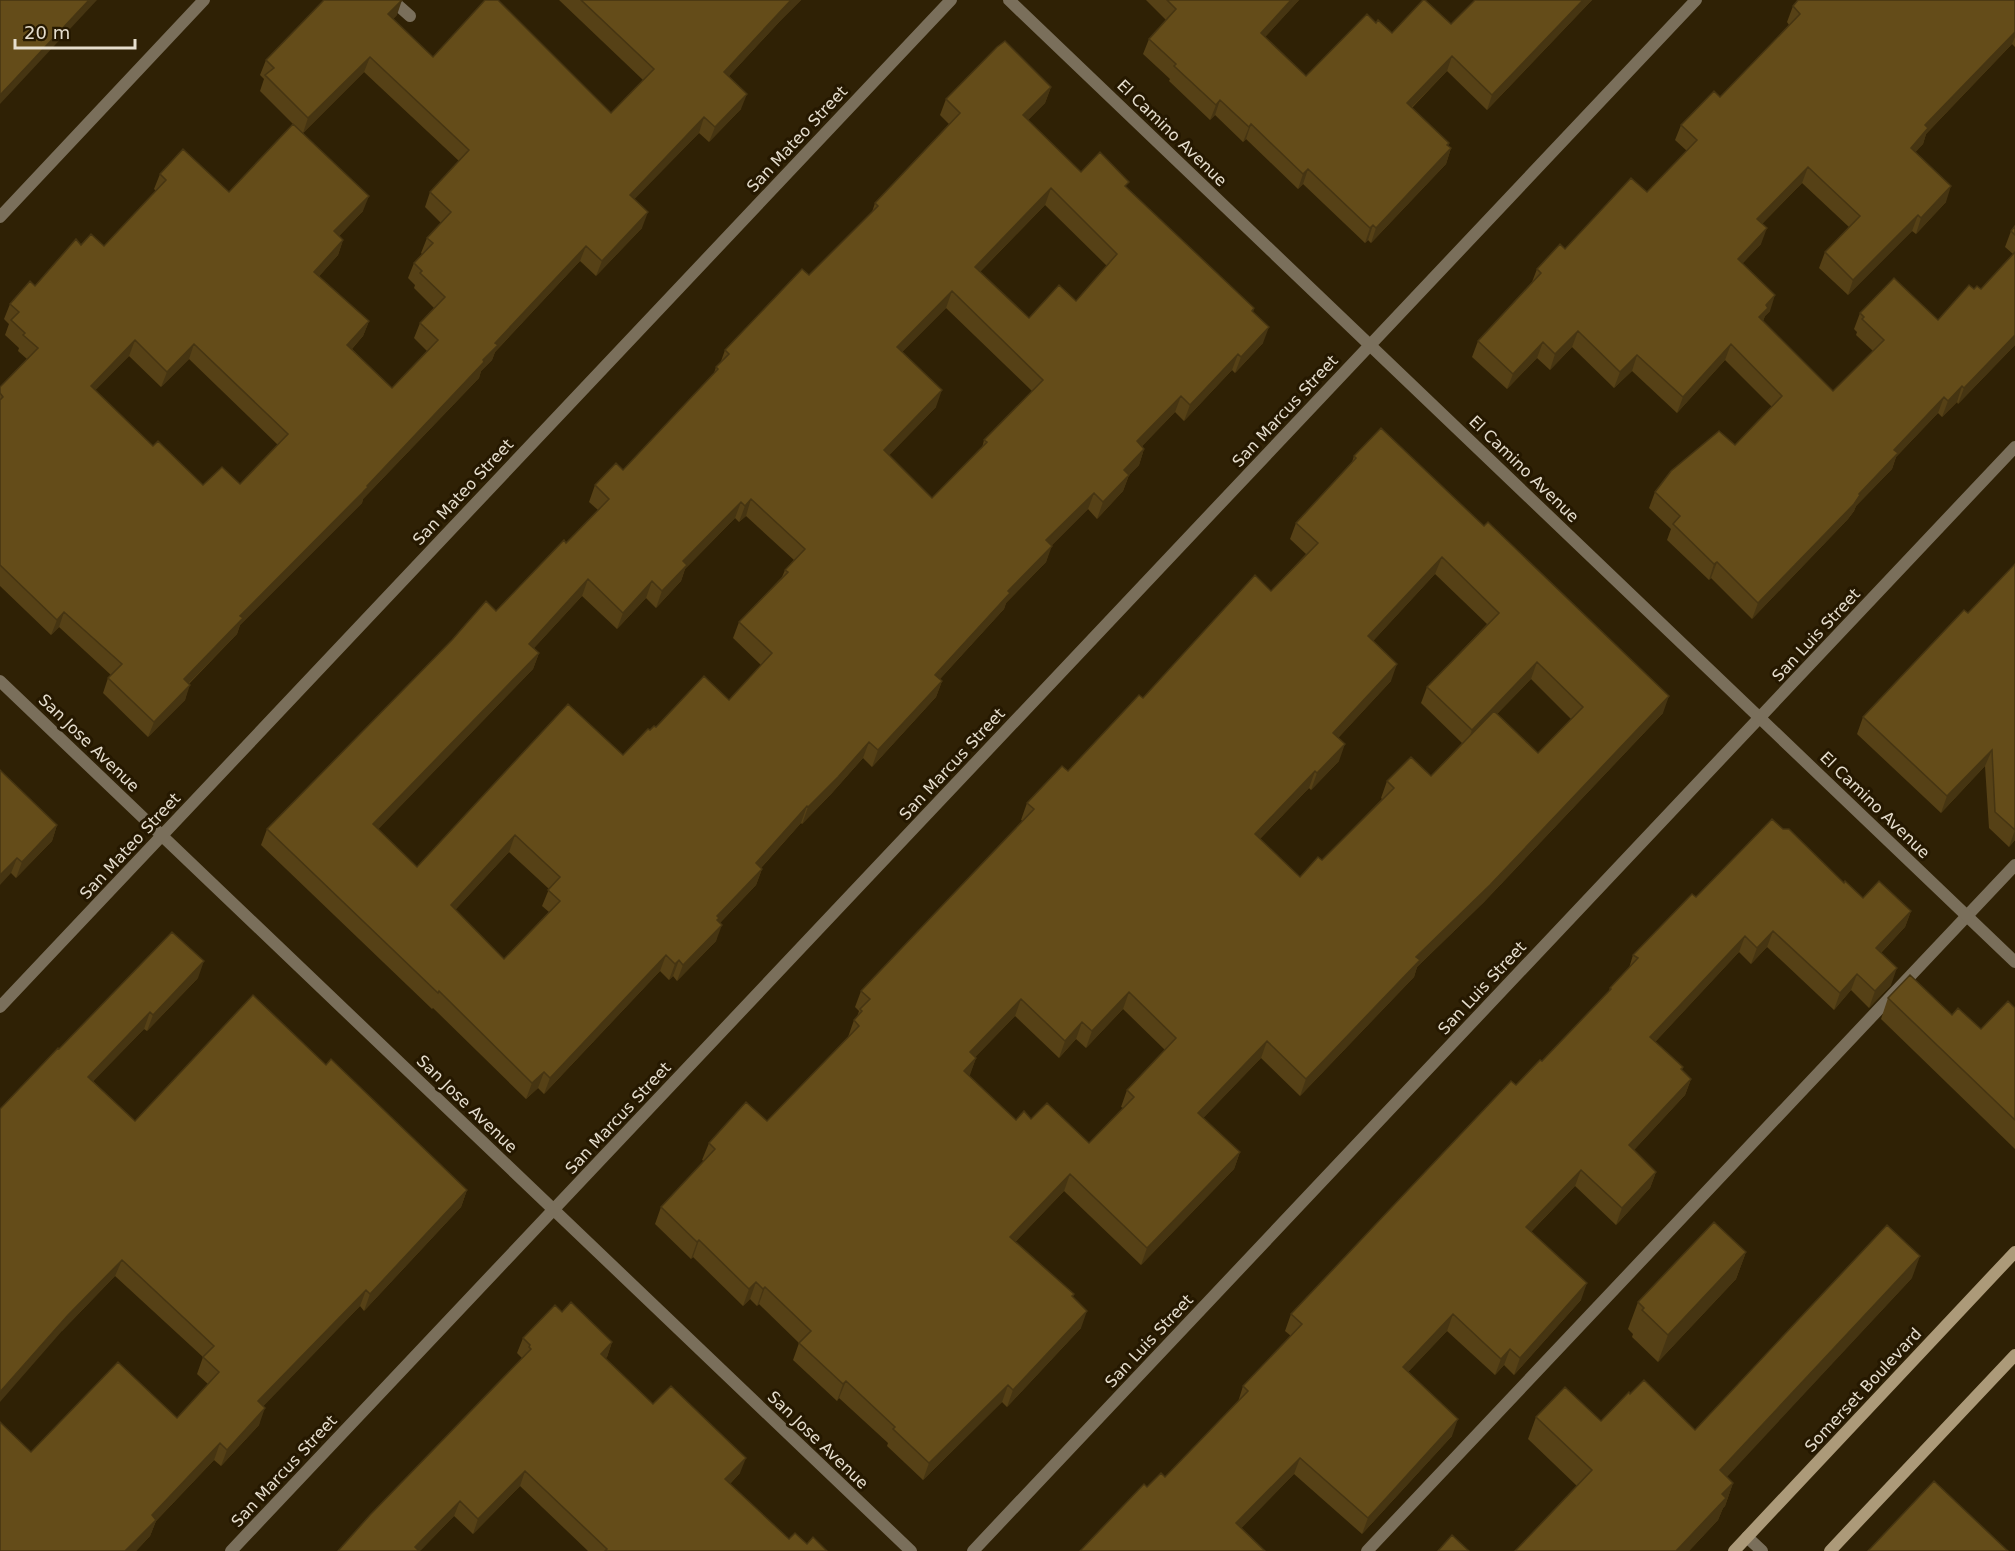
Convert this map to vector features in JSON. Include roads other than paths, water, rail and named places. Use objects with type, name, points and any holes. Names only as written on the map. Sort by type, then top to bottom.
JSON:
[{"type":"main road","name":"Somerset Boulevard","points":[[1734,1551],[2015,1252]]},
{"type":"main road","points":[[1830,1551],[2015,1356]]},
{"type":"street","points":[[0,217],[204,0]]},
{"type":"street","points":[[392,0],[410,16]]},
{"type":"street","name":"San Mateo Street","points":[[0,1007],[951,0]]},
{"type":"street","name":"El Camino Avenue","points":[[1009,0],[2015,962]]},
{"type":"street","name":"San Marcus Street","points":[[231,1551],[1696,0]]},
{"type":"street","name":"San Luis Street","points":[[973,1551],[2015,447]]},
{"type":"street","name":"San Jose Avenue","points":[[0,681],[910,1551]]},
{"type":"street","points":[[1367,1551],[2015,865]]},
{"type":"street","points":[[1747,1537],[1762,1551]]}]
